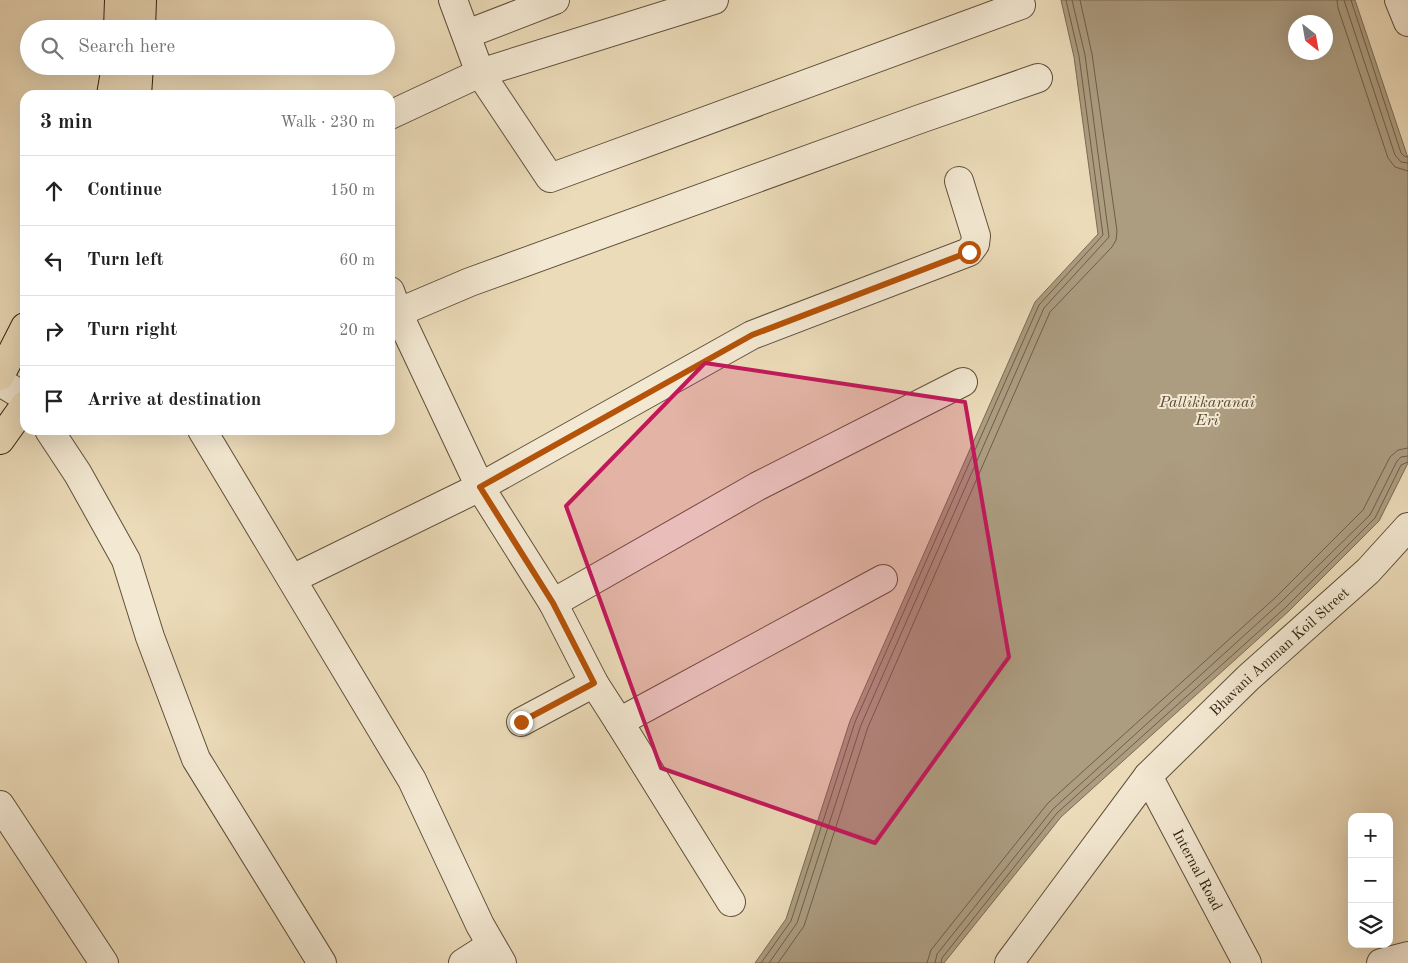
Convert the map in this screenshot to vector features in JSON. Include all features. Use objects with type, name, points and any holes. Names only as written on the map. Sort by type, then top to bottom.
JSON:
[{"type":"main road","points":[[118,20],[119,0]]},
{"type":"main road","points":[[141,20],[142,0]]},
{"type":"main road","points":[[112,90],[114,75]]},
{"type":"main road","points":[[137,90],[138,75]]},
{"type":"main road","points":[[0,376],[20,337]]},
{"type":"main road","points":[[0,440],[20,412]]},
{"type":"street","points":[[453,0],[480,73],[550,178],[1021,5]]},
{"type":"street","points":[[467,34],[555,0]]},
{"type":"street","points":[[395,113],[480,73],[714,0]]},
{"type":"street","points":[[1399,0],[1408,22]]},
{"type":"street","points":[[395,306],[470,282],[1038,78]]},
{"type":"street","points":[[292,579],[480,487],[752,335],[969,252],[975,244],[976,236],[959,181]]},
{"type":"street","points":[[395,311],[480,487],[553,603],[594,683],[620,722],[730,902]]},
{"type":"street","points":[[0,382],[20,394]]},
{"type":"street","points":[[553,603],[758,486],[963,382]]},
{"type":"street","points":[[52,435],[78,474],[126,560],[150,637],[196,760],[322,963]]},
{"type":"street","points":[[205,435],[412,780],[497,954],[463,963]]},
{"type":"street","name":"Bhavani Amman Koil Street","points":[[1009,963],[1148,776],[1248,678],[1368,571],[1408,527]]},
{"type":"street","points":[[620,722],[883,579]]},
{"type":"street","points":[[521,722],[594,683]]},
{"type":"street","name":"Internal Road","points":[[1148,776],[1246,963]]},
{"type":"street","points":[[0,805],[104,963]]},
{"type":"street","points":[[1381,963],[1408,956]]},
{"type":"highlighted area","points":[[705,363],[965,402],[1009,657],[875,843],[661,768],[566,506]]},
{"type":"water","name":"Pallikkaranai Eri","points":[[1061,0],[1355,0],[1408,158],[1408,463],[1379,521],[1289,611],[1061,817],[944,963],[755,963],[786,919],[850,721],[1035,302],[1098,234],[1074,57]]},
{"type":"route","points":[[521,722],[594,683],[553,603],[480,487],[752,335],[969,252]]}]
